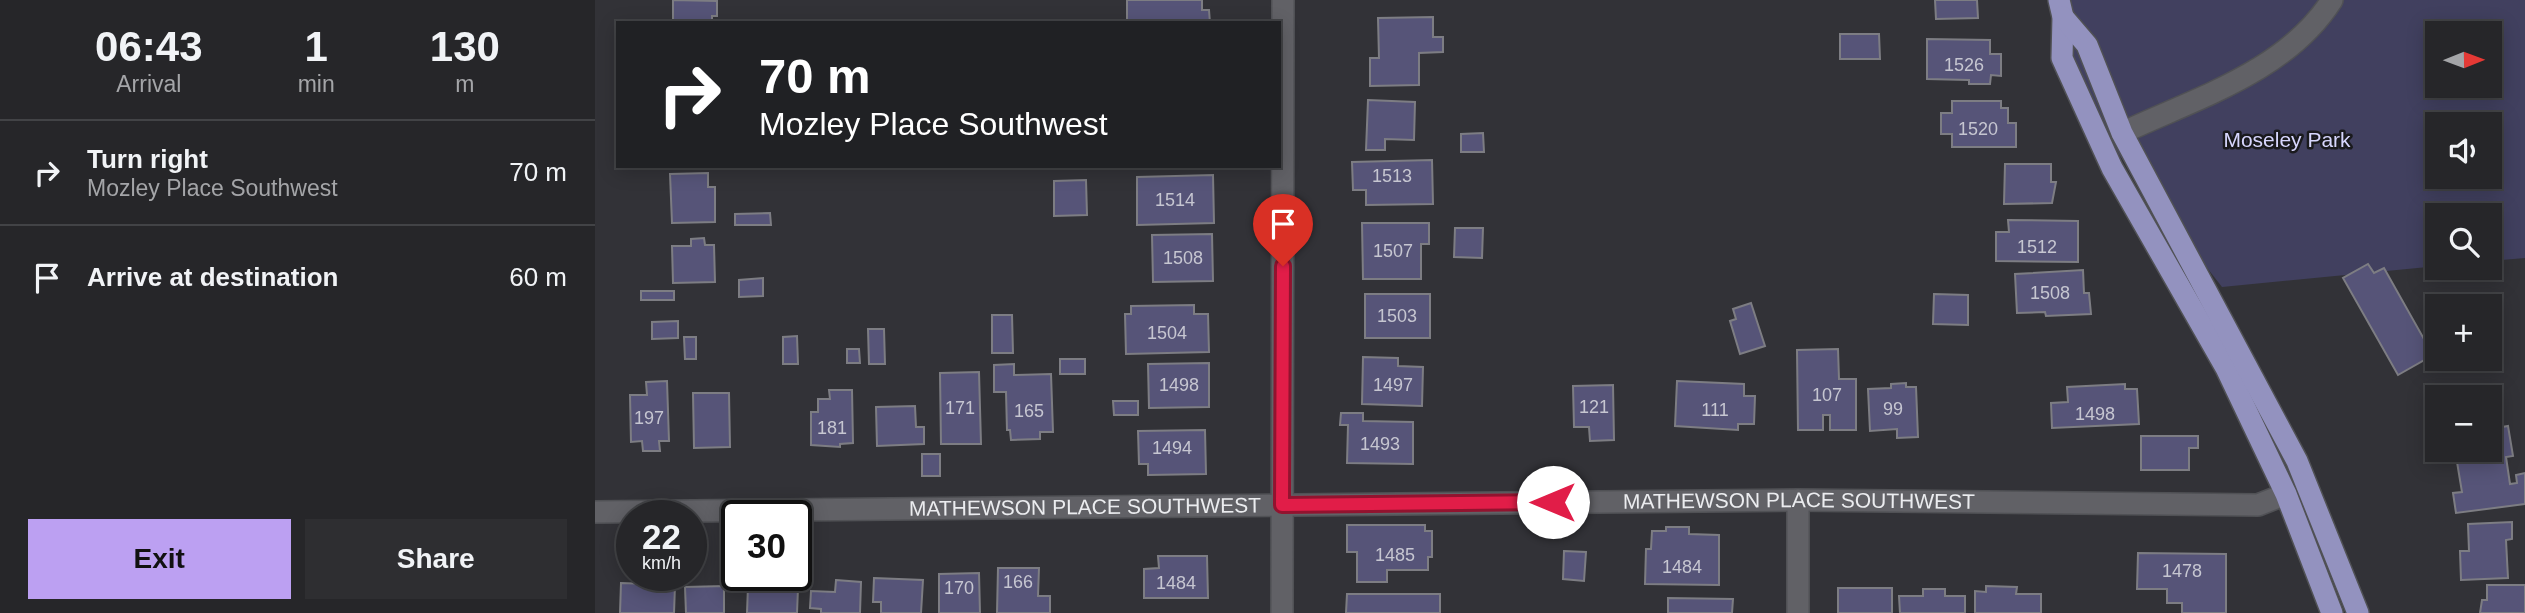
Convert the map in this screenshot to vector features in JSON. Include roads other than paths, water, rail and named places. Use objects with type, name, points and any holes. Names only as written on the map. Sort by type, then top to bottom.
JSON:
[{"type":"main road","points":[[2061,8],[2087,45],[2122,132],[2297,461],[2358,613]]},
{"type":"main road","points":[[2061,8],[2061,58],[2100,143],[2226,368],[2286,494],[2332,613]]},
{"type":"street","points":[[1282,613],[1283,0]]},
{"type":"street","points":[[2122,132],[2274,61],[2319,20],[2332,0]]},
{"type":"street","name":"MATHEWSON PLACE SOUTHWEST","points":[[595,512],[1798,500],[2258,505],[2286,494]]},
{"type":"street","points":[[1798,500],[1798,613]]},
{"type":"park label","name":"Moseley Park","points":[[2287,140]]}]
